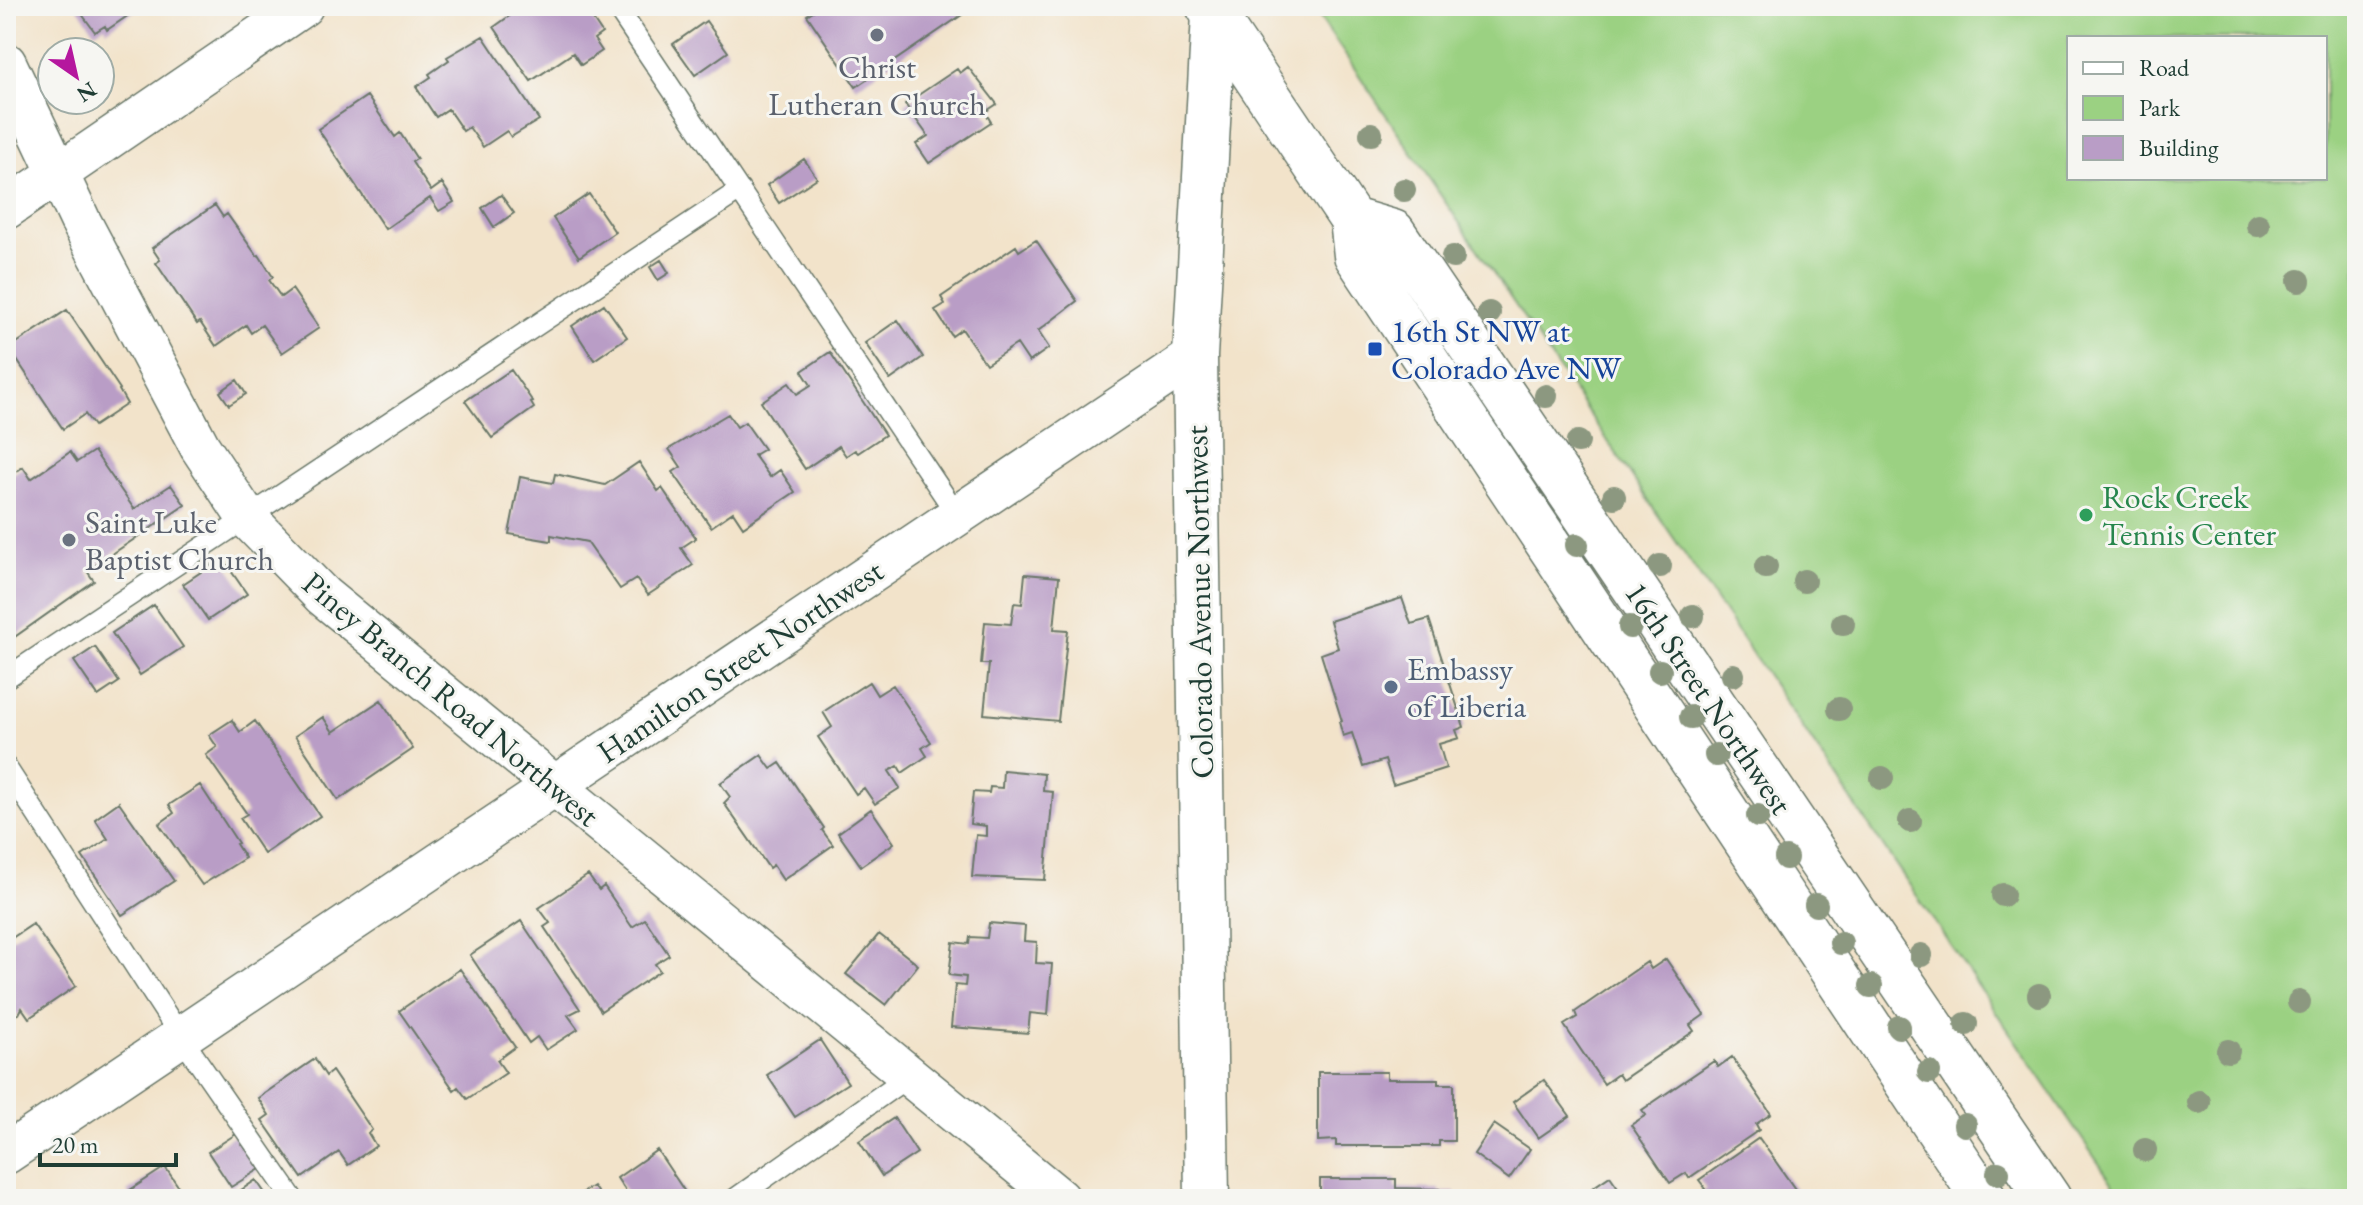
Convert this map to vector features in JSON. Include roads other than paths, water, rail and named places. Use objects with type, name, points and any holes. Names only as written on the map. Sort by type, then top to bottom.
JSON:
[{"type":"main road","name":"16th Street Northwest","points":[[1212,9],[1352,220],[1356,255],[1984,1199]]},
{"type":"main road","name":"Colorado Avenue Northwest","points":[[1207,1199],[1195,356],[1212,9]]},
{"type":"main road","name":"16th Street Northwest","points":[[1352,220],[1393,232],[2049,1199]]},
{"type":"street","points":[[6,209],[303,6]]},
{"type":"street","name":"Piney Branch Road Northwest","points":[[6,63],[80,220],[187,423],[247,518],[323,596],[1060,1199]]},
{"type":"street","name":"Hamilton Street Northwest","points":[[6,1154],[1195,356]]},
{"type":"lane","points":[[616,6],[958,516]]},
{"type":"lane","points":[[6,678],[740,190]]},
{"type":"lane","points":[[6,767],[181,1037],[293,1199]]},
{"type":"lane","points":[[735,1199],[909,1076]]},
{"type":"place","name":"Christ Lutheran Church","points":[[877,35]]},
{"type":"place","name":"16th St NW at Colorado Ave NW","points":[[1375,349]]},
{"type":"place","name":"Rock Creek Tennis Center","points":[[2086,515]]},
{"type":"place","name":"Saint Luke Baptist Church","points":[[69,540]]},
{"type":"place","name":"Embassy of Liberia","points":[[1391,687]]}]
